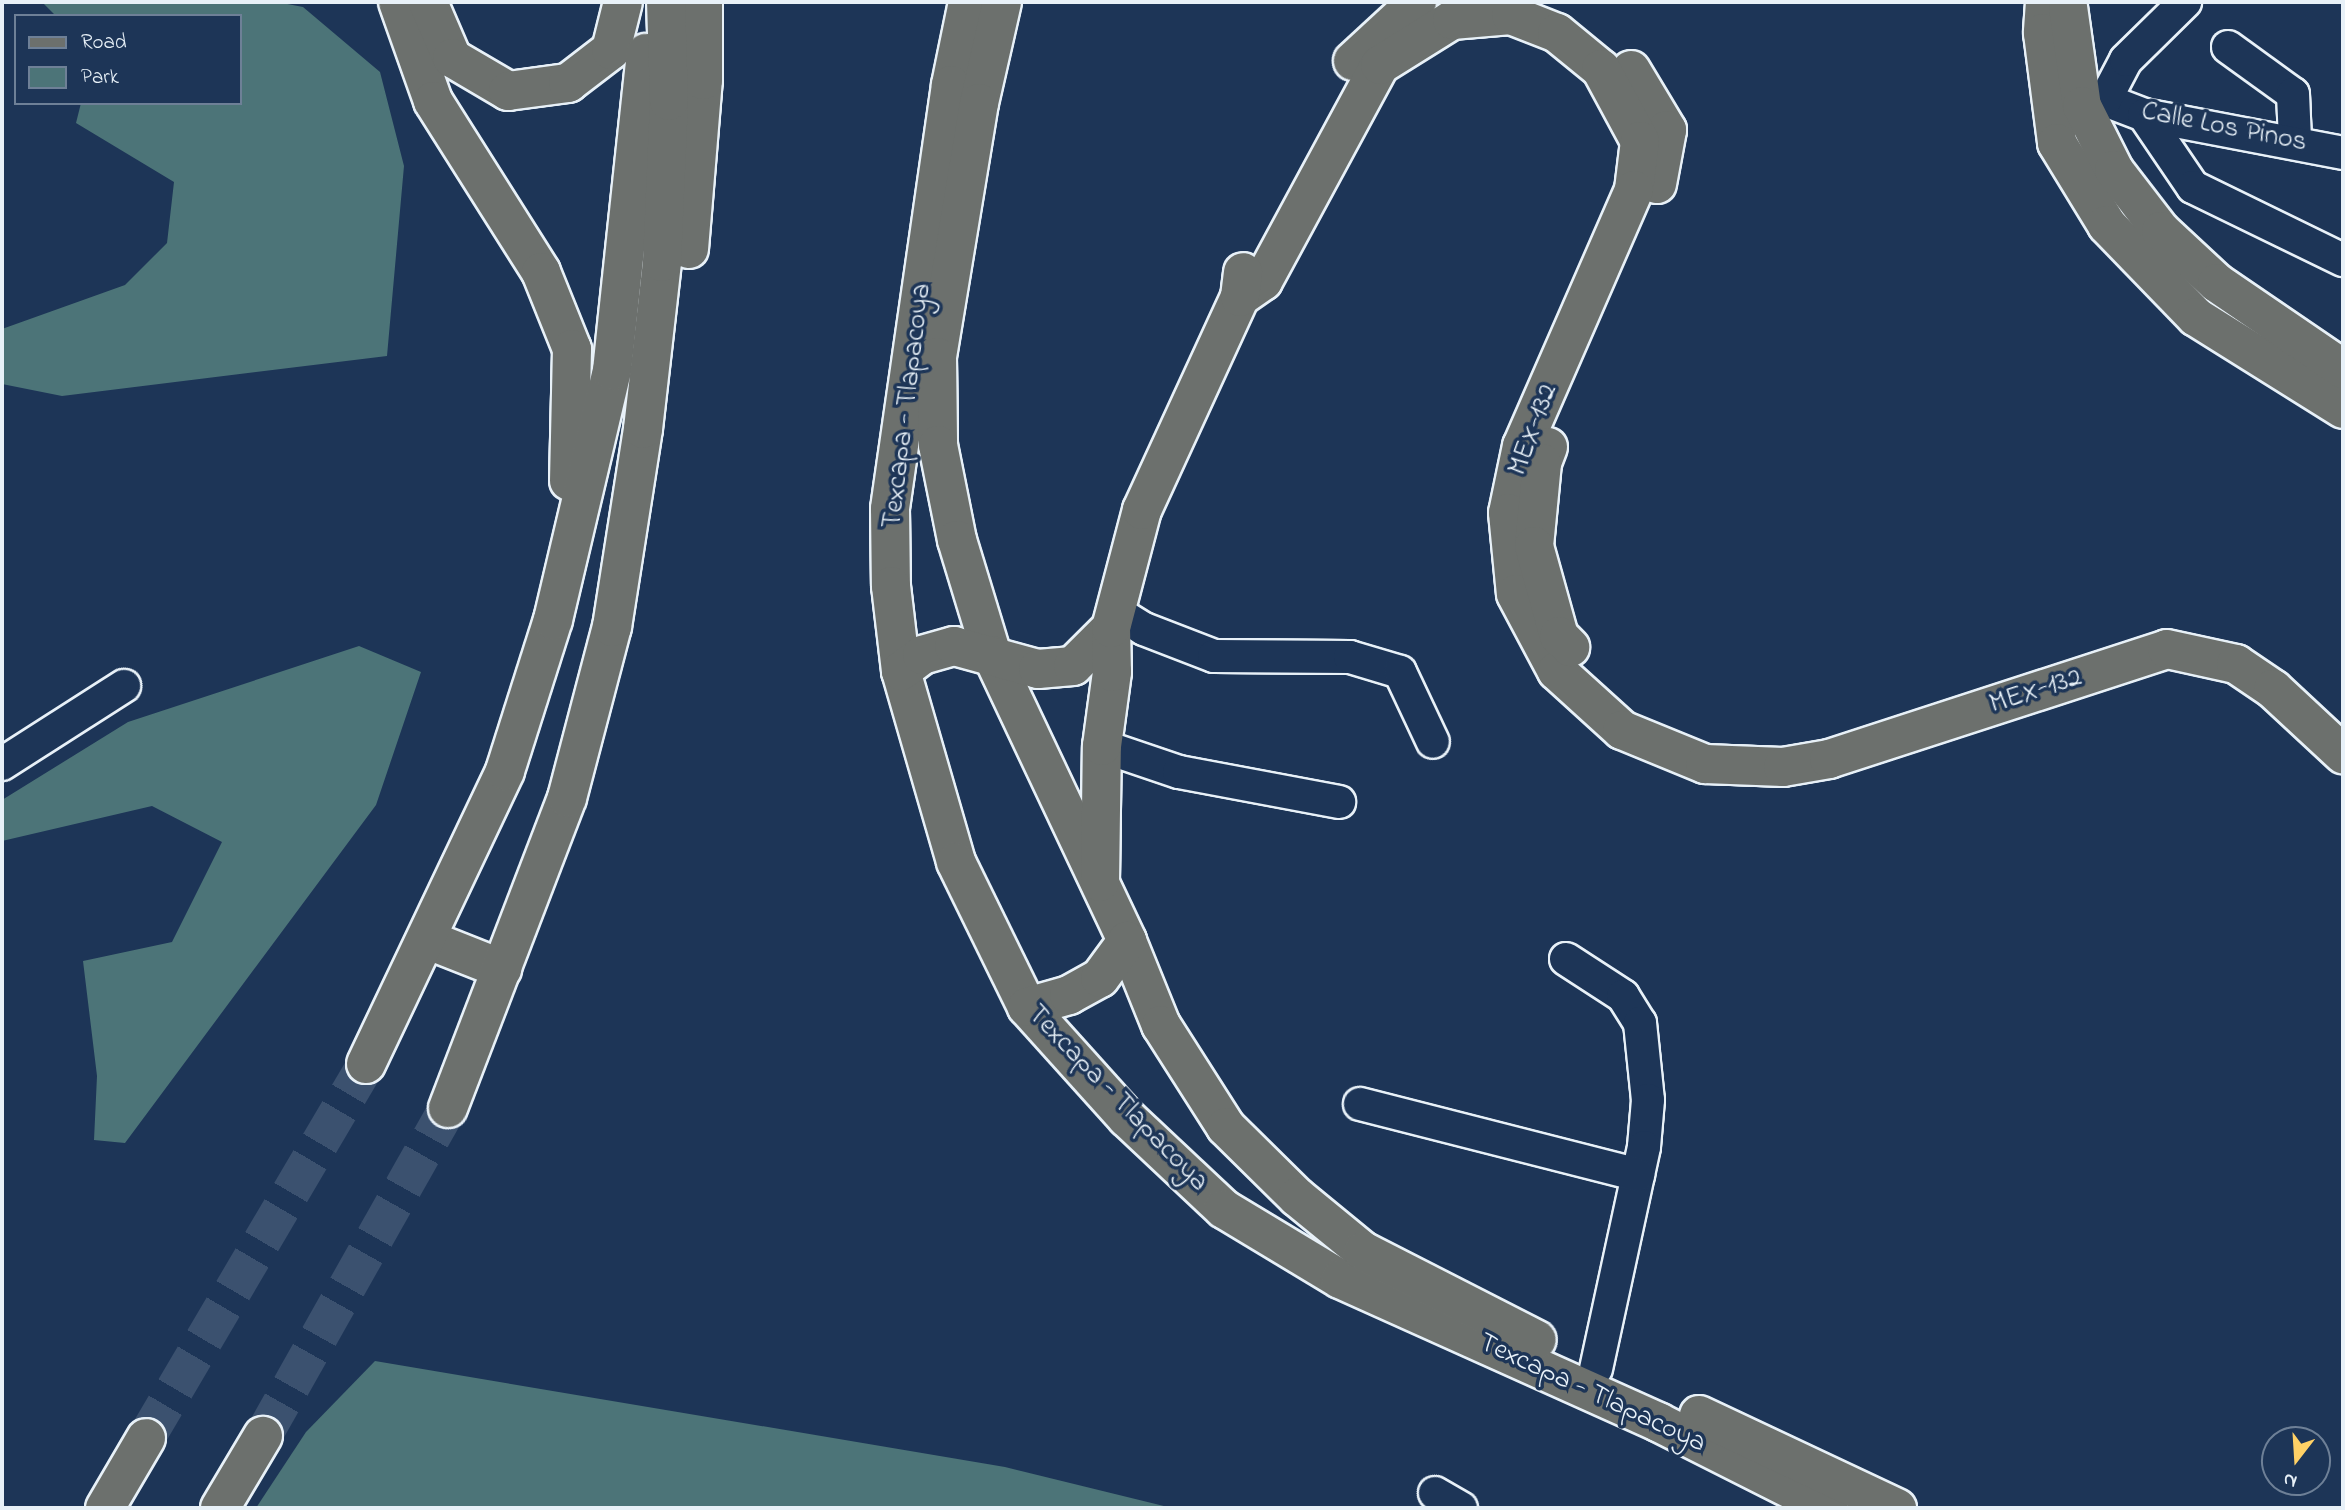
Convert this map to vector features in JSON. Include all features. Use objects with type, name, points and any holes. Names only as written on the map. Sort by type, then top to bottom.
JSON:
[{"type":"main road","points":[[398,2],[433,101],[541,272],[572,349],[568,563]]},
{"type":"main road","points":[[428,2],[452,58],[508,92],[568,83],[611,50],[622,2]]},
{"type":"main road","points":[[366,1064],[505,771],[568,563],[612,371],[646,66],[645,2]]},
{"type":"main road","points":[[447,1108],[568,798],[612,627],[643,429],[663,262],[669,101],[666,2]]},
{"type":"main road","points":[[612,627],[632,575],[682,335],[703,80],[703,2]]},
{"type":"main road","points":[[951,85],[953,2]]},
{"type":"main road","name":"Texcapa - Tlapacoya","points":[[968,2],[951,85],[890,509],[891,586],[901,671],[956,862],[1027,1007],[1128,1118],[1224,1209],[1340,1279],[1658,1422],[1828,1508]]},
{"type":"main road","name":"Texcapa - Tlapacoya","points":[[1002,2],[979,103],[937,357],[938,444],[957,540],[992,655],[1128,941],[1161,1025],[1226,1127],[1297,1197],[1363,1251],[1597,1368],[1897,1508]]},
{"type":"main road","name":"MEX-132","points":[[1113,620],[1142,510],[1240,297],[1244,267],[1357,53],[1417,2]]},
{"type":"main road","name":"MEX-132","points":[[1535,2],[1595,33],[1638,77],[1667,130],[1659,177],[1542,463],[1534,546],[1559,636],[1629,708],[1706,743],[1796,743],[2158,627],[2249,644],[2343,730]]},
{"type":"main road","points":[[2045,2],[2043,33],[2057,142],[2107,225],[2196,317],[2343,409]]},
{"type":"main road","points":[[2068,2],[2068,32],[2114,170],[2161,231],[2217,283],[2343,369]]},
{"type":"main road","name":"MEX-132","points":[[1240,297],[1263,281],[1380,65],[1451,20],[1511,15],[1557,33],[1601,69],[1640,141],[1634,190],[1522,446],[1508,513],[1516,594],[1557,671],[1622,730],[1705,764],[1783,767],[1829,760],[2166,649],[2236,664],[2273,689],[2343,754]]},
{"type":"main road","points":[[901,671],[922,655],[954,646],[1038,669],[1073,666],[1113,620]]},
{"type":"main road","points":[[1100,884],[1102,746],[1112,672],[1113,620]]},
{"type":"main road","points":[[426,939],[502,969]]},
{"type":"main road","points":[[1027,1007],[1069,995],[1100,978],[1128,941]]},
{"type":"main road","points":[[220,1508],[263,1436]]},
{"type":"main road","points":[[105,1508],[146,1438]]},
{"type":"street","points":[[2057,142],[2093,103],[2126,60],[2185,2]]},
{"type":"street","points":[[2228,47],[2294,94],[2295,140]]},
{"type":"street","name":"Calle Los Pinos","points":[[2093,103],[2144,115],[2295,140],[2343,153]]},
{"type":"street","points":[[2144,115],[2193,187],[2343,260]]},
{"type":"street","points":[[1113,620],[1214,656],[1350,657],[1400,672],[1433,742]]},
{"type":"street","points":[[2,764],[124,686]]},
{"type":"street","points":[[1102,746],[1180,772],[1339,802]]},
{"type":"street","points":[[1566,959],[1623,996],[1640,1023],[1648,1100],[1638,1175],[1597,1368]]},
{"type":"street","points":[[1360,1104],[1638,1175]]},
{"type":"green space","points":[[42,2],[277,2],[303,7],[380,72],[404,166],[387,356],[62,396],[2,384],[2,329],[125,285],[167,243],[174,182],[76,123],[80,105],[242,105],[242,14],[54,14]]},
{"type":"green space","points":[[359,646],[421,672],[376,805],[125,1143],[94,1140],[97,1076],[83,961],[172,942],[222,842],[152,806],[2,841],[2,800],[128,722]]},
{"type":"green space","points":[[375,1361],[1005,1467],[1172,1508],[256,1508],[306,1432]]},
{"type":"tunnel","points":[[146,1438],[366,1064]]},
{"type":"tunnel","points":[[263,1436],[448,1108]]}]
